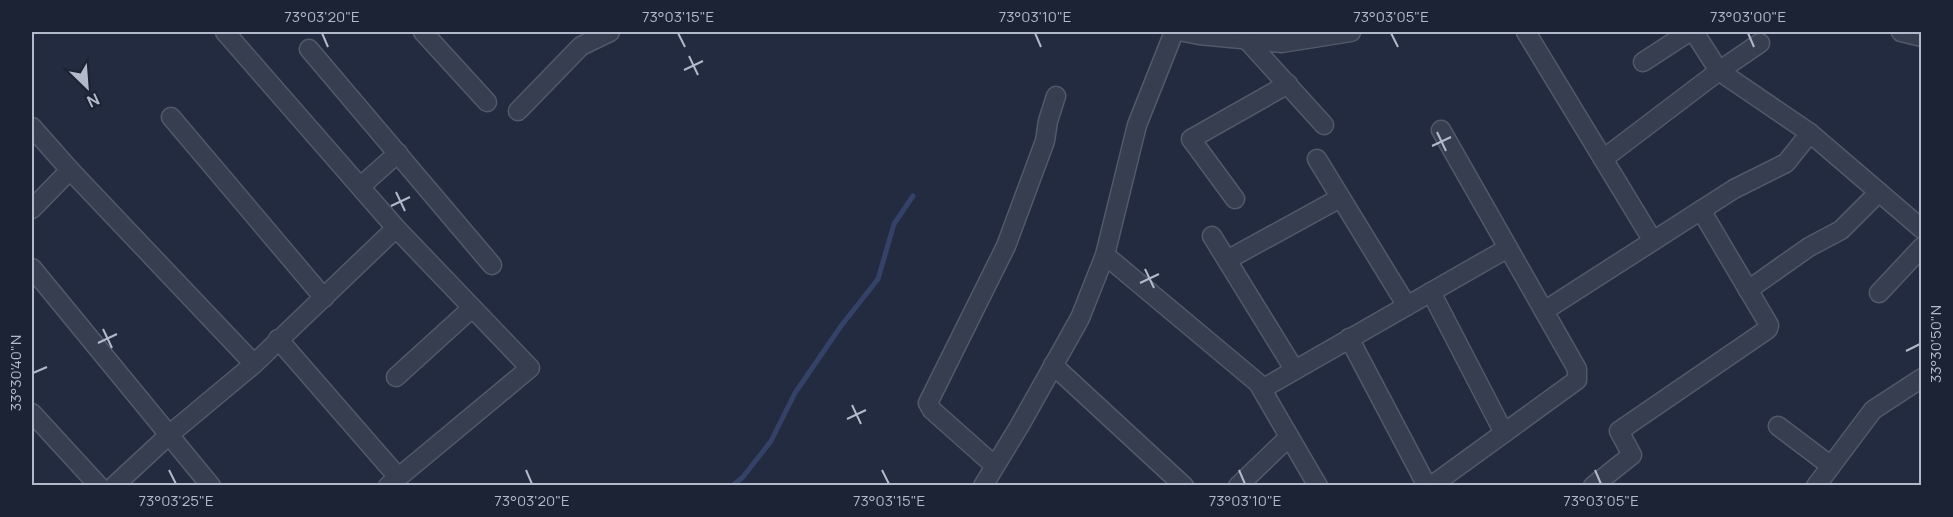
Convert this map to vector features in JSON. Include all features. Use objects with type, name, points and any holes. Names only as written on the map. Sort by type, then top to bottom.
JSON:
[{"type":"street","points":[[225,32],[396,228],[530,368],[393,481],[278,339]]},
{"type":"street","points":[[423,32],[487,102]]},
{"type":"street","points":[[518,111],[580,46],[610,32]]},
{"type":"street","points":[[983,485],[1080,318],[1105,255],[1137,125],[1174,32]]},
{"type":"street","points":[[1184,32],[1282,42],[1300,35],[1351,32]]},
{"type":"street","points":[[1526,32],[1653,241]]},
{"type":"street","points":[[1643,62],[1689,32]]},
{"type":"street","points":[[1694,32],[1719,71],[1810,133],[1922,229]]},
{"type":"street","points":[[1901,32],[1922,37]]},
{"type":"street","points":[[1246,39],[1324,125]]},
{"type":"street","points":[[1603,159],[1719,71],[1760,43]]},
{"type":"street","points":[[309,49],[492,265]]},
{"type":"street","points":[[1235,200],[1191,139],[1288,84]]},
{"type":"street","points":[[995,466],[927,403],[1006,246],[1045,141],[1048,121],[1056,96]]},
{"type":"street","points":[[171,117],[324,298]]},
{"type":"street","points":[[32,127],[254,364]]},
{"type":"street","points":[[1350,338],[1429,486],[1577,380],[1579,375],[1577,369],[1441,130]]},
{"type":"street","points":[[1544,311],[1734,189],[1786,163],[1810,133]]},
{"type":"street","points":[[361,186],[398,153]]},
{"type":"street","points":[[1317,159],[1407,306]]},
{"type":"street","points":[[32,209],[70,170]]},
{"type":"street","points":[[1748,290],[1809,247],[1841,230],[1879,192]]},
{"type":"street","points":[[1227,260],[1340,198]]},
{"type":"street","points":[[1593,486],[1632,455],[1619,431],[1768,329],[1769,326],[1701,210]]},
{"type":"street","points":[[114,486],[170,434],[254,364],[396,228]]},
{"type":"street","points":[[1212,236],[1294,369]]},
{"type":"street","points":[[1879,293],[1922,247]]},
{"type":"street","points":[[1262,389],[1508,248]]},
{"type":"street","points":[[1105,255],[1258,383],[1318,486]]},
{"type":"street","points":[[32,268],[211,486]]},
{"type":"street","points":[[1431,292],[1504,433]]},
{"type":"street","points":[[396,377],[472,308]]},
{"type":"street","points":[[1053,365],[1184,486]]},
{"type":"street","points":[[1816,486],[1873,410],[1922,378]]},
{"type":"street","points":[[32,413],[99,486]]},
{"type":"street","points":[[1778,426],[1831,466]]},
{"type":"street","points":[[1238,486],[1289,437]]},
{"type":"waterway","points":[[732,486],[743,477],[771,441],[795,393],[841,326],[878,279],[894,224],[913,196]]}]
